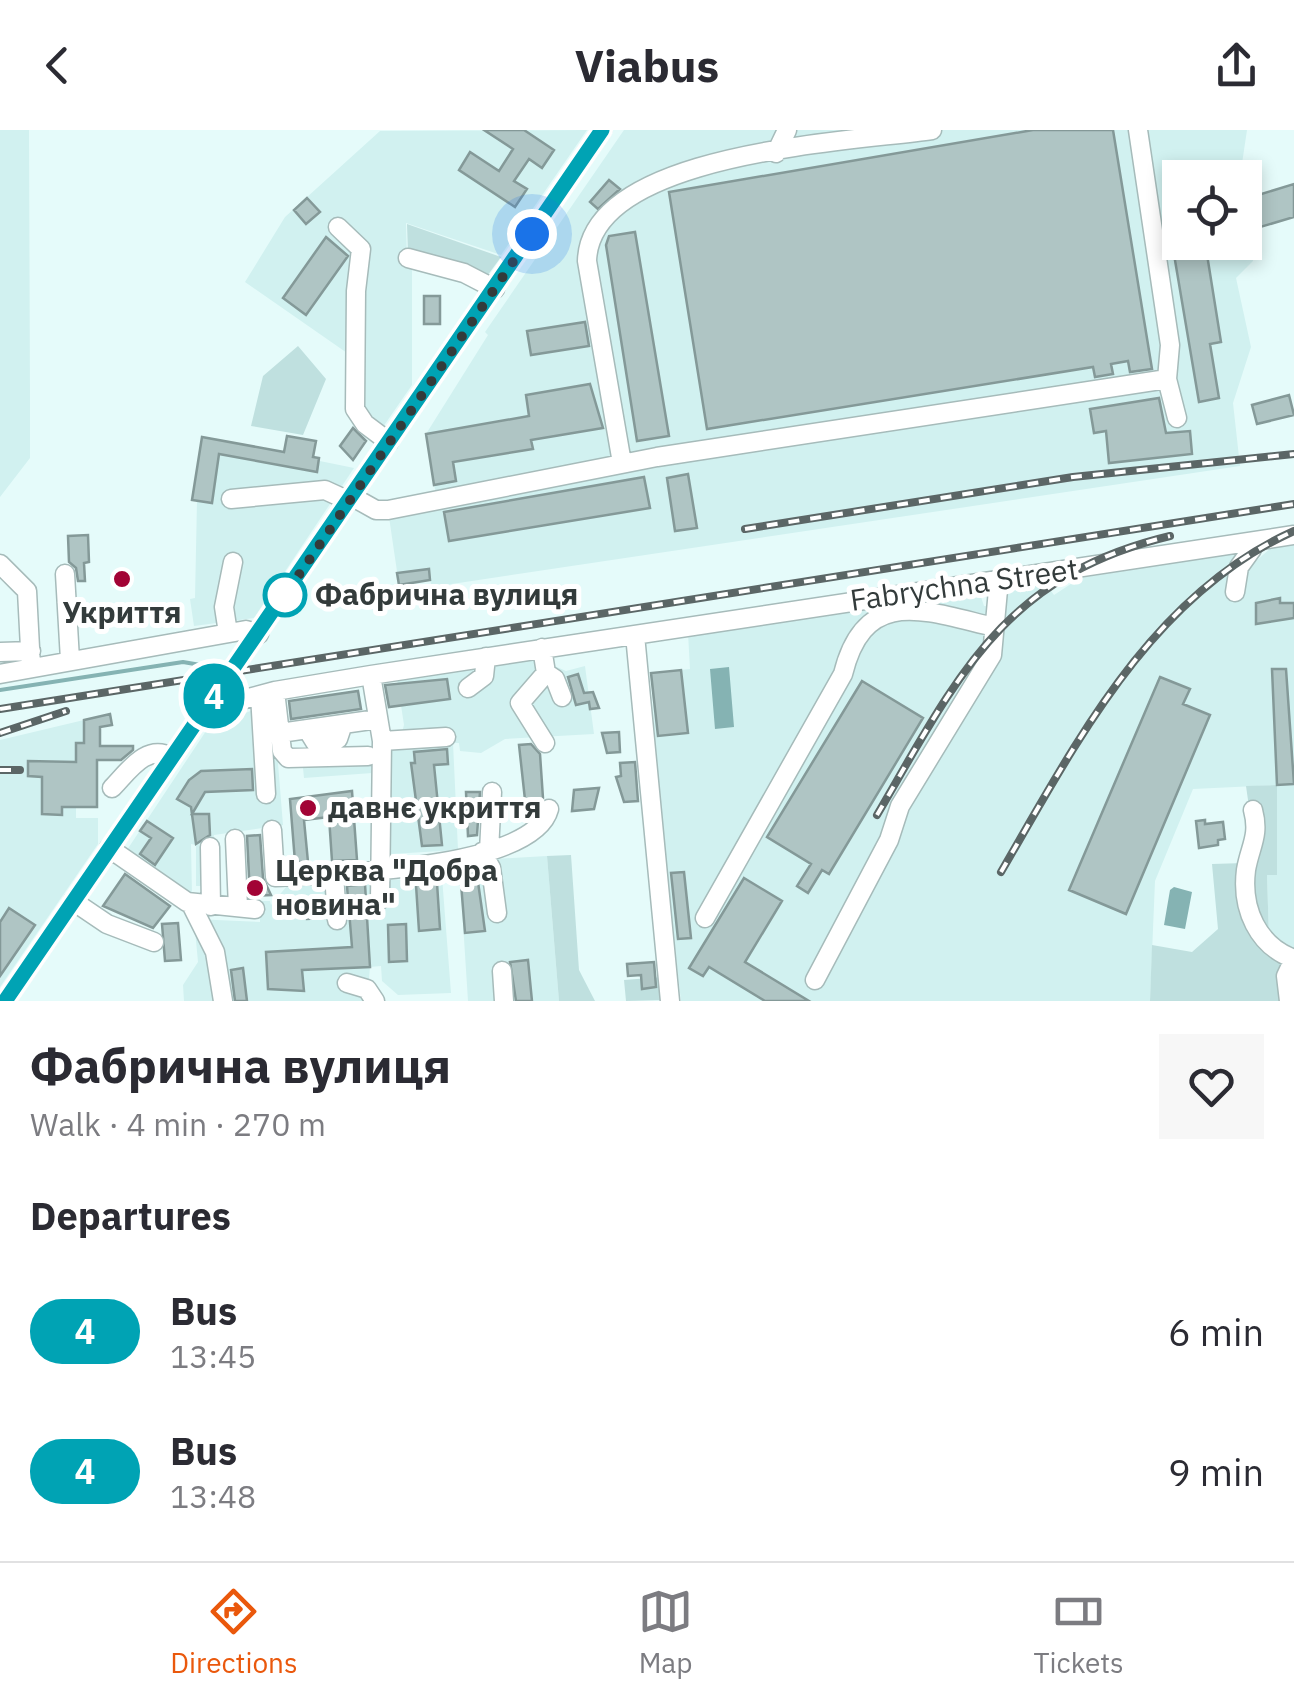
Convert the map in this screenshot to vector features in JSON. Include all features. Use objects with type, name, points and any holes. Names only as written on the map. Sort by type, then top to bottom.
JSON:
[{"type":"street","points":[[5,1001],[602,130]]},
{"type":"street","points":[[776,153],[787,130]]},
{"type":"street","points":[[622,464],[590,291],[590,236],[614,209],[663,177],[697,166],[932,130]]},
{"type":"street","points":[[1138,130],[1170,345],[1167,379],[1177,418]]},
{"type":"street","points":[[338,227],[361,249],[356,291],[355,409],[365,424],[389,442]]},
{"type":"street","points":[[408,258],[494,289]]},
{"type":"street","points":[[231,499],[326,490],[376,510],[388,510],[622,464],[1167,379]]},
{"type":"street","name":"Fabrychna Street","points":[[208,708],[371,675],[999,579],[1252,545],[1294,534]]},
{"type":"street","points":[[1247,576],[1252,545]]},
{"type":"street","points":[[1235,592],[1239,567],[1252,545]]},
{"type":"street","points":[[228,633],[224,607],[233,562]]},
{"type":"street","points":[[0,564],[27,590],[31,659]]},
{"type":"street","points":[[64,574],[70,660]]},
{"type":"street","points":[[815,980],[889,840],[900,806],[992,655],[999,579]]},
{"type":"street","points":[[704,918],[843,674],[854,641],[869,621],[897,610],[927,611],[994,627]]},
{"type":"street","points":[[0,652],[31,659],[70,660],[246,630],[259,634]]},
{"type":"street","points":[[634,635],[670,1001]]},
{"type":"street","points":[[542,648],[546,673],[554,679],[562,697]]},
{"type":"street","points":[[468,688],[484,676],[486,657]]},
{"type":"street","points":[[0,674],[31,659]]},
{"type":"street","points":[[545,743],[520,703],[546,673]]},
{"type":"street","points":[[371,675],[382,741],[380,900]]},
{"type":"street","points":[[268,693],[282,752],[298,761],[368,756]]},
{"type":"street","points":[[266,794],[268,693]]},
{"type":"street","points":[[280,733],[378,719]]},
{"type":"street","points":[[382,741],[446,736]]},
{"type":"street","points":[[112,788],[147,754],[162,752],[171,757]]},
{"type":"street","points":[[492,792],[486,852],[492,868],[497,913]]},
{"type":"street","points":[[272,830],[275,877],[379,870],[486,852],[530,838],[542,827],[549,809]]},
{"type":"street","points":[[1253,810],[1258,834],[1246,873],[1254,922],[1265,944],[1294,959],[1286,976],[1289,1001]]},
{"type":"street","points":[[109,848],[191,904],[246,908],[235,838]]},
{"type":"street","points":[[210,848],[211,906]]},
{"type":"street","points":[[334,873],[337,920]]},
{"type":"street","points":[[73,901],[107,924],[154,942]]},
{"type":"street","points":[[191,904],[215,952],[223,1001]]},
{"type":"street","points":[[502,971],[504,1001]]},
{"type":"street","points":[[346,983],[367,989],[375,1001]]},
{"type":"shaded area","points":[[0,130],[29,130],[30,458],[0,497]]},
{"type":"shaded area","points":[[587,130],[501,255],[406,223],[407,261],[412,262],[412,385],[383,427],[360,406],[360,362],[245,282],[285,217],[380,131]]},
{"type":"shaded area","points":[[624,130],[1247,130],[1243,160],[1162,160],[1162,260],[1253,260],[1236,278],[1251,347],[1233,403],[1240,466],[432,587],[430,580],[399,585],[389,517],[438,508],[426,434],[488,335],[485,332]]},
{"type":"shaded area","points":[[407,224],[501,257],[485,279],[408,253]]},
{"type":"shaded area","points":[[298,346],[326,379],[303,435],[251,426],[263,376]]},
{"type":"shaded area","points":[[202,437],[354,468],[254,618],[194,626],[190,599],[195,598],[197,501],[192,500]]},
{"type":"shaded area","points":[[1294,544],[1294,947],[1280,948],[1269,938],[1267,875],[1277,874],[1277,785],[1193,789],[1155,881],[1150,1001],[681,1001],[659,810],[651,673],[690,669],[688,633],[980,594],[984,606],[1003,606],[1011,588],[1046,584],[1054,595],[1080,578],[1242,552],[1248,561],[1256,561],[1272,547]]},
{"type":"shaded area","points":[[536,658],[566,671],[585,666],[594,734],[505,739],[481,753],[460,751],[459,743],[453,743],[458,850],[391,854],[390,752],[398,747],[404,725],[397,679]]},
{"type":"shaded area","points":[[729,667],[734,727],[715,729],[710,669]]},
{"type":"shaded area","points":[[273,702],[283,825],[214,835],[205,886],[196,886],[196,845],[191,844],[192,895],[125,853],[208,728]]},
{"type":"shaded area","points":[[84,720],[84,743],[76,744],[76,818],[98,818],[98,844],[0,987],[0,740]]},
{"type":"shaded area","points":[[371,763],[372,773],[304,778],[303,768]]},
{"type":"shaded area","points":[[1277,785],[1277,875],[1267,875],[1269,938],[1280,947],[1273,944],[1260,930],[1253,912],[1260,808],[1249,807],[1246,786]]},
{"type":"shaded area","points":[[571,855],[579,970],[595,1001],[559,1001],[547,856]]},
{"type":"shaded area","points":[[547,856],[559,1001],[468,1001],[459,861]]},
{"type":"shaded area","points":[[1244,863],[1246,906],[1284,961],[1282,1001],[1150,1001],[1152,945],[1192,952],[1218,929],[1212,864]]},
{"type":"shaded area","points":[[442,877],[451,993],[398,995],[382,981],[381,966],[370,967],[367,1001],[184,1001],[183,985],[198,962],[194,919],[260,922],[260,901],[270,901],[271,905],[287,886]]},
{"type":"shaded area","points":[[1174,887],[1192,892],[1185,929],[1164,925],[1170,890]]},
{"type":"shaded area","points":[[663,977],[665,1000],[626,1001],[624,980]]},
{"type":"building","points":[[484,130],[524,130],[554,150],[542,168],[529,159],[514,181],[527,189],[515,207],[459,170],[470,152],[499,171],[513,149]]},
{"type":"building","points":[[1033,130],[1113,130],[1152,369],[1130,372],[1128,361],[1111,364],[1113,374],[1095,377],[1093,367],[707,429],[669,192]]},
{"type":"building","points":[[609,180],[620,189],[598,209],[590,202]]},
{"type":"building","points":[[1294,184],[1294,217],[1262,226],[1262,194]]},
{"type":"building","points":[[307,198],[320,212],[306,224],[294,210]]},
{"type":"building","points":[[635,232],[669,436],[637,441],[606,245],[609,236]]},
{"type":"building","points":[[326,237],[348,256],[306,315],[283,298]]},
{"type":"building","points":[[1175,260],[1208,260],[1221,342],[1210,344],[1219,398],[1199,402]]},
{"type":"building","points":[[424,296],[440,296],[440,324],[424,324]]},
{"type":"building","points":[[585,322],[589,346],[531,355],[527,331]]},
{"type":"building","points":[[590,384],[603,428],[531,440],[533,449],[453,462],[456,481],[434,485],[426,434],[529,416],[526,395]]},
{"type":"building","points":[[1289,395],[1294,415],[1257,424],[1252,405]]},
{"type":"building","points":[[1159,398],[1166,433],[1190,431],[1192,454],[1109,463],[1106,431],[1094,433],[1090,409]]},
{"type":"building","points":[[353,428],[366,441],[353,460],[340,446]]},
{"type":"building","points":[[287,436],[316,441],[313,457],[319,458],[317,472],[219,454],[212,503],[192,500],[202,437],[284,452]]},
{"type":"building","points":[[688,474],[697,528],[675,531],[667,478]]},
{"type":"building","points":[[644,477],[650,508],[449,541],[444,512]]},
{"type":"building","points":[[88,535],[85,581],[78,581],[76,568],[69,562],[68,536]]},
{"type":"building","points":[[429,569],[430,580],[399,585],[397,573]]},
{"type":"building","points":[[1280,598],[1280,603],[1294,603],[1294,618],[1256,624],[1256,603]]},
{"type":"building","points":[[1272,669],[1286,669],[1294,784],[1277,785]]},
{"type":"building","points":[[681,670],[688,733],[658,736],[651,673]]},
{"type":"building","points":[[578,674],[584,693],[593,692],[599,708],[590,709],[589,702],[576,705],[568,677]]},
{"type":"building","points":[[1160,677],[1190,689],[1183,704],[1210,715],[1126,914],[1069,890]]},
{"type":"building","points":[[447,679],[450,699],[389,707],[385,685]]},
{"type":"building","points":[[862,681],[923,718],[829,874],[822,870],[808,893],[797,886],[811,864],[767,837]]},
{"type":"building","points":[[358,691],[361,709],[291,719],[289,701]]},
{"type":"building","points":[[110,714],[112,725],[100,727],[100,746],[133,746],[133,750],[121,760],[97,760],[97,807],[62,807],[62,815],[42,814],[42,777],[28,776],[28,761],[76,762],[76,743],[84,743],[84,720]]},
{"type":"building","points":[[619,732],[620,752],[607,753],[602,733]]},
{"type":"building","points":[[531,744],[540,754],[543,798],[527,818],[519,745]]},
{"type":"building","points":[[447,749],[448,764],[434,765],[442,845],[422,846],[411,763],[415,763],[414,752]]},
{"type":"building","points":[[635,762],[638,801],[624,802],[616,777],[621,776],[620,763]]},
{"type":"building","points":[[252,769],[253,790],[205,792],[192,814],[209,814],[210,835],[196,844],[191,807],[177,799],[189,780],[201,771]]},
{"type":"building","points":[[599,788],[594,809],[572,811],[574,790]]},
{"type":"building","points":[[352,791],[357,860],[332,861],[329,817],[304,820],[308,862],[295,862],[290,799]]},
{"type":"building","points":[[466,792],[480,792],[477,835],[468,836]]},
{"type":"building","points":[[1205,820],[1205,824],[1223,822],[1225,839],[1218,840],[1218,845],[1199,848],[1196,821]]},
{"type":"building","points":[[147,821],[173,838],[155,865],[140,854],[151,838],[140,831]]},
{"type":"building","points":[[260,835],[263,878],[271,895],[250,896],[247,836]]},
{"type":"building","points":[[476,868],[485,931],[465,933],[460,871]]},
{"type":"building","points":[[684,872],[691,938],[678,939],[671,873]]},
{"type":"building","points":[[125,874],[170,906],[153,928],[103,906]]},
{"type":"building","points":[[744,878],[782,901],[745,962],[809,1001],[765,1001],[709,967],[703,976],[689,968]]},
{"type":"building","points":[[437,883],[440,929],[419,931],[416,885]]},
{"type":"building","points":[[365,884],[370,967],[302,970],[304,991],[268,989],[266,952],[352,947],[347,886]]},
{"type":"building","points":[[323,898],[324,918],[307,919],[306,899]]},
{"type":"building","points":[[9,908],[35,925],[0,976],[0,922]]},
{"type":"building","points":[[178,923],[181,960],[165,961],[162,924]]},
{"type":"building","points":[[406,924],[407,961],[389,962],[388,925]]},
{"type":"building","points":[[528,960],[532,1001],[516,1001],[510,962]]},
{"type":"building","points":[[654,962],[656,987],[642,989],[641,975],[628,976],[627,964]]},
{"type":"building","points":[[243,968],[247,1001],[235,1001],[231,970]]},
{"type":"waterway","points":[[0,690],[183,662],[218,668]]},
{"type":"railway","points":[[745,529],[1073,477],[1294,454]]},
{"type":"railway","points":[[0,709],[1294,504]]},
{"type":"railway","points":[[1001,872],[1089,724],[1158,633],[1198,593],[1243,559],[1294,531]]},
{"type":"railway","points":[[877,815],[960,678],[1024,606],[1064,577],[1112,554],[1170,536]]},
{"type":"railway","points":[[0,733],[66,711]]},
{"type":"railway","points":[[0,770],[20,770]]},
{"type":"bus line","name":"4","points":[[5,1001],[602,130]]},
{"type":"place","name":"Укриття","points":[[122,579]]},
{"type":"place","name":"Фабрична вулиця","points":[[285,595]]},
{"type":"place","name":"давнє укриття","points":[[308,808]]},
{"type":"place","name":"Церква \"Добра новина\"","points":[[255,888]]},
{"type":"route","points":[[285,595],[277,607],[532,234]]}]
